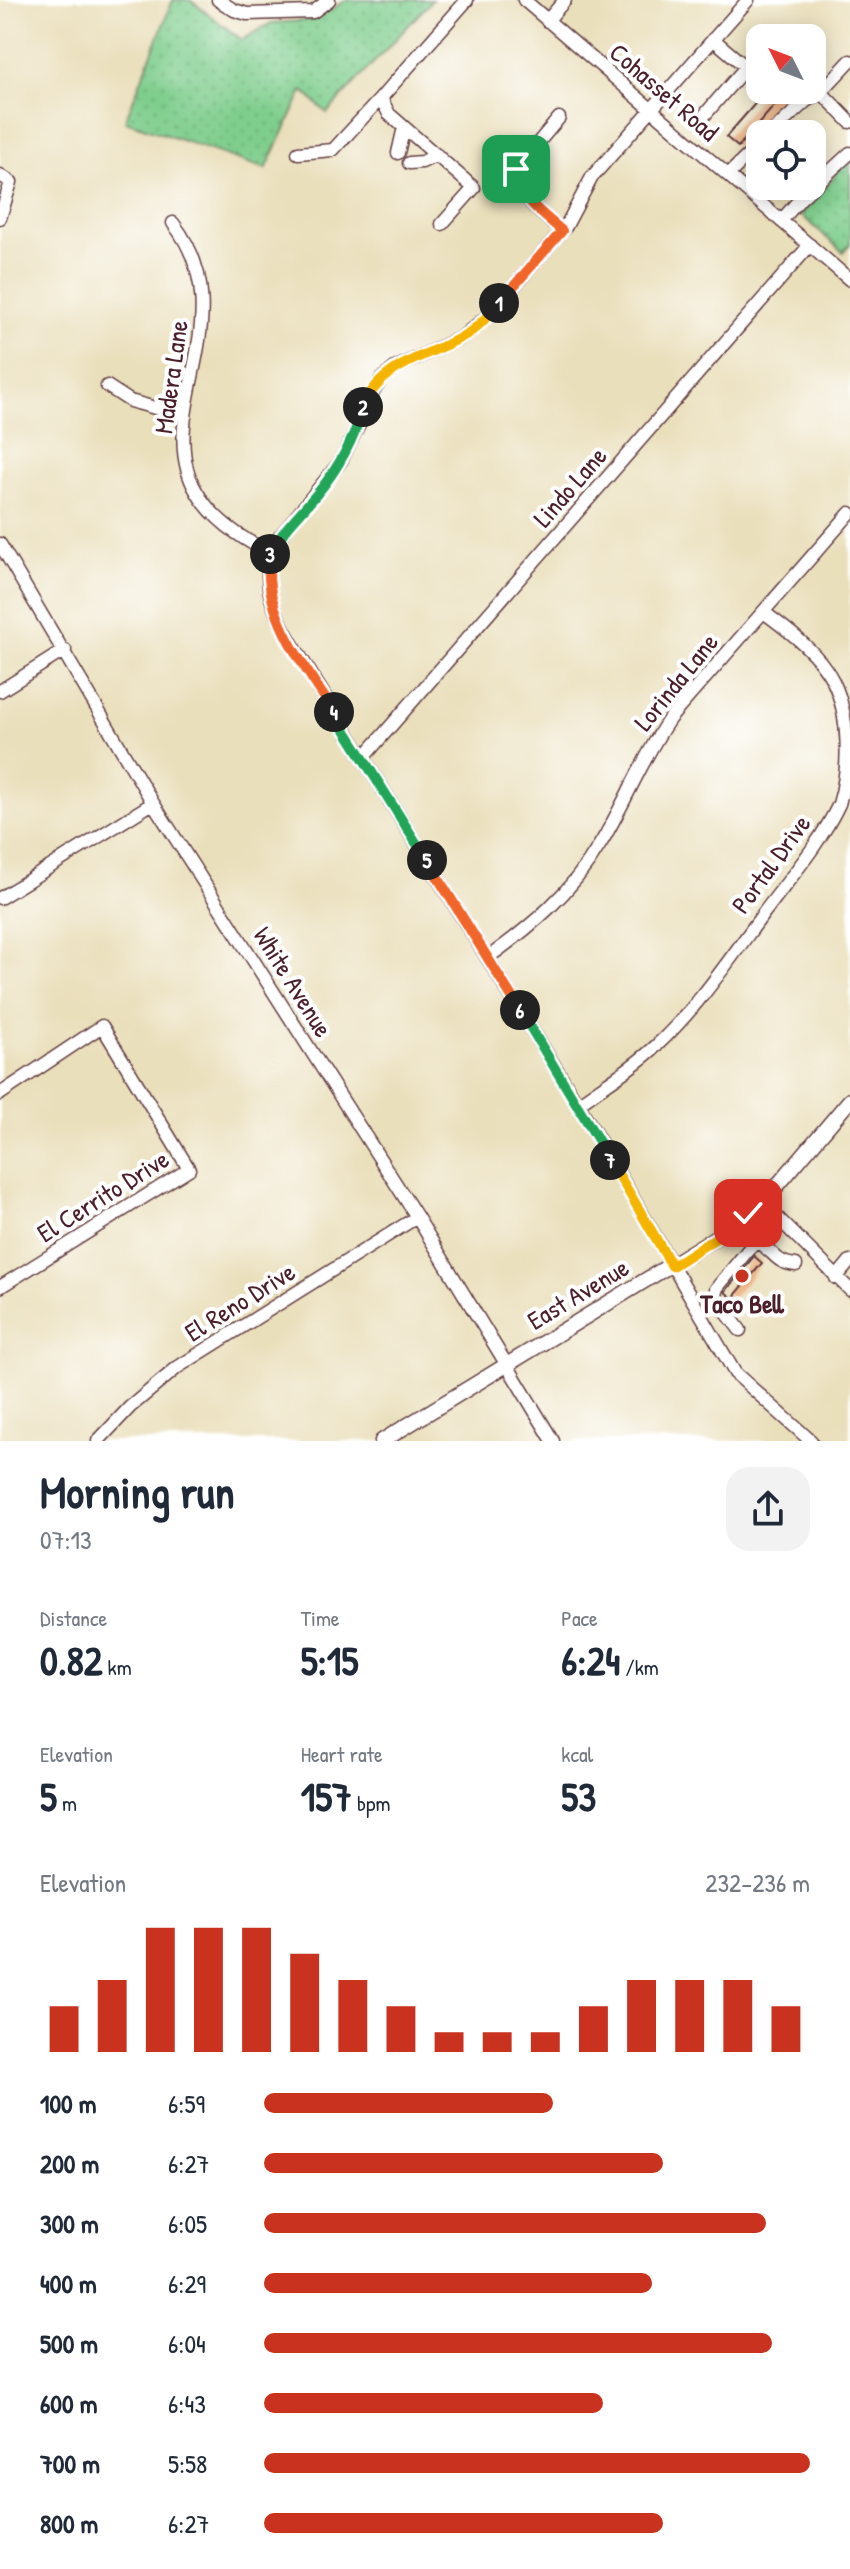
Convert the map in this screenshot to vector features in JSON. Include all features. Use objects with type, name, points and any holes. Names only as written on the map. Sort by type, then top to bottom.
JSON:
[{"type":"main road","name":"East Avenue","points":[[382,1441],[718,1236],[777,1186],[850,1100]]},
{"type":"street","points":[[218,0],[247,14],[313,12],[329,0]]},
{"type":"street","points":[[298,153],[333,150],[467,0]]},
{"type":"street","name":"Cohasset Road","points":[[524,0],[850,280]]},
{"type":"street","points":[[547,21],[565,0]]},
{"type":"street","points":[[748,0],[592,177],[562,231],[476,328],[395,368],[382,379],[364,404],[359,424],[341,461],[287,527],[270,553],[267,572],[274,613],[578,1104],[735,1373],[811,1441]]},
{"type":"street","points":[[702,118],[746,67],[713,39]]},
{"type":"street","points":[[826,87],[850,61]]},
{"type":"street","points":[[826,97],[850,122]]},
{"type":"street","points":[[381,98],[389,114],[474,188],[442,224]]},
{"type":"street","points":[[785,120],[803,104]]},
{"type":"street","points":[[559,118],[516,169],[525,198],[562,231]]},
{"type":"street","points":[[398,153],[404,127]]},
{"type":"street","points":[[781,221],[850,153]]},
{"type":"street","points":[[409,163],[422,162],[437,155]]},
{"type":"street","points":[[728,175],[746,158]]},
{"type":"street","points":[[0,175],[11,182],[0,218]]},
{"type":"street","name":"Madera Lane","points":[[173,223],[188,241],[197,262],[202,295],[199,351],[184,416],[184,458],[190,480],[201,501],[230,531],[270,553]]},
{"type":"street","name":"Lindo Lane","points":[[363,758],[810,245]]},
{"type":"street","points":[[107,386],[130,401],[184,416]]},
{"type":"street","name":"Lorinda Lane","points":[[487,958],[543,915],[581,873],[611,825],[662,729],[850,513]]},
{"type":"street","name":"White Avenue","points":[[0,544],[153,803],[417,1217],[553,1441]]},
{"type":"street","name":"Portal Drive","points":[[578,1104],[669,1034],[719,974],[811,850],[839,803],[847,780],[850,752],[842,702],[833,680],[820,661],[765,613]]},
{"type":"street","points":[[0,691],[65,650]]},
{"type":"street","points":[[0,898],[153,803]]},
{"type":"street","name":"El Cerrito Drive","points":[[0,1094],[102,1026],[189,1169],[0,1287]]},
{"type":"street","points":[[761,1201],[850,1290]]},
{"type":"street","name":"El Reno Drive","points":[[98,1441],[130,1407],[178,1367],[417,1217]]},
{"type":"street","points":[[740,1330],[717,1300],[716,1289],[752,1245],[759,1243],[769,1249],[782,1264],[796,1265]]},
{"type":"street","points":[[836,1278],[850,1261]]},
{"type":"green space","points":[[173,0],[190,0],[242,40],[271,23],[315,20],[346,0],[432,0],[327,113],[303,91],[266,169],[125,121]]},
{"type":"green space","points":[[850,157],[850,244],[843,252],[801,215],[814,200],[826,200],[826,185]]},
{"type":"building","points":[[755,104],[776,104],[762,120],[746,120],[746,138],[738,147],[726,137]]},
{"type":"building","name":"Taco Bell","points":[[754,1256],[762,1263],[733,1298],[725,1292]]},
{"type":"place","name":"Taco Bell","points":[[742,1276]]},
{"type":"route","points":[[516,169],[525,198],[562,231],[476,328],[395,368],[371,392],[341,461],[287,527],[270,553],[267,572],[269,592],[274,613],[290,640],[578,1104],[672,1266],[748,1213]]}]
